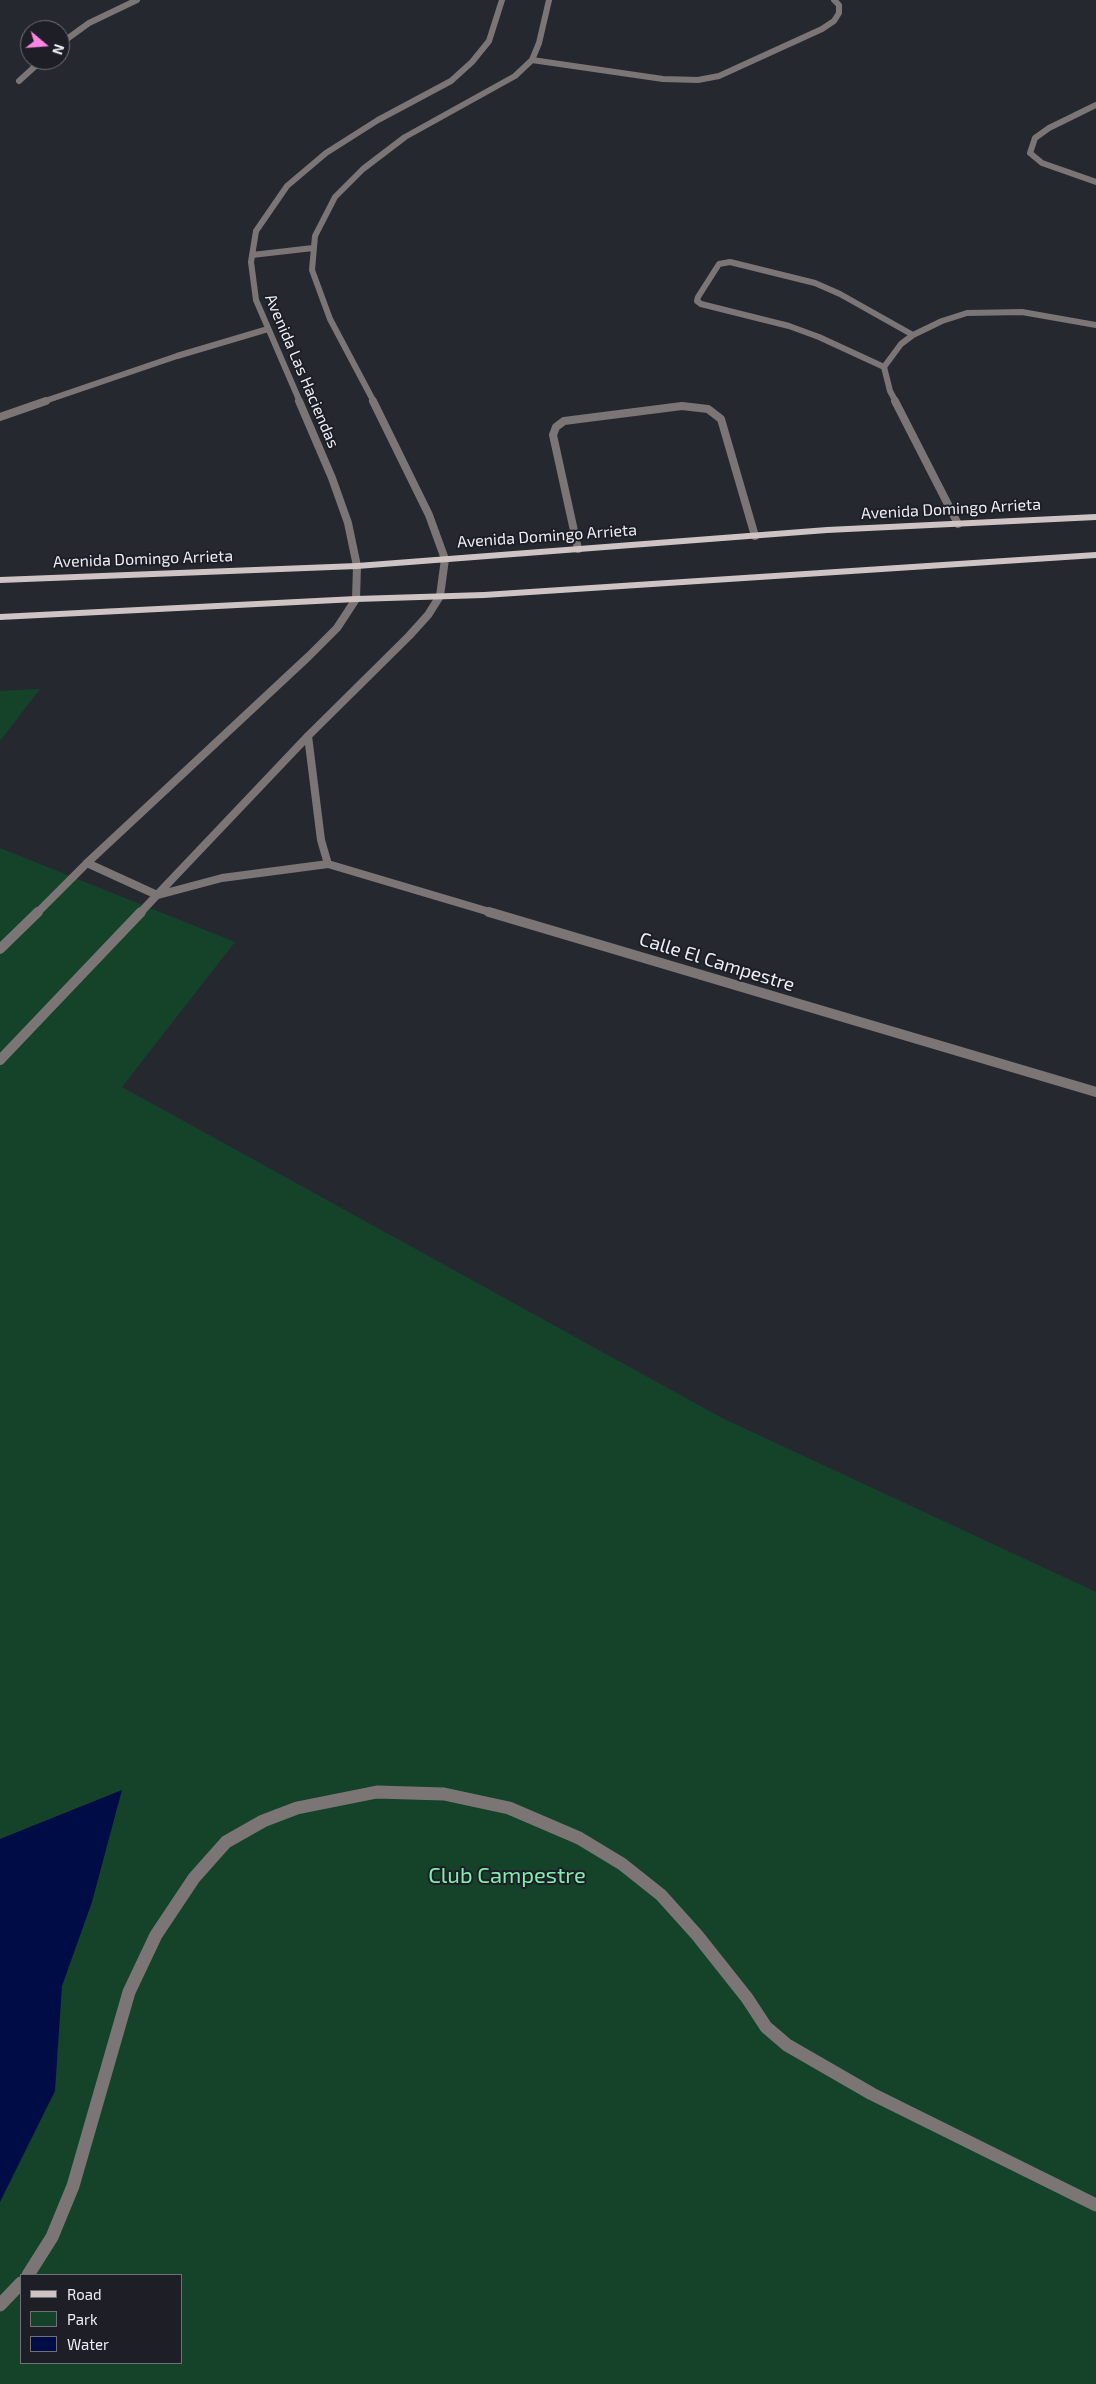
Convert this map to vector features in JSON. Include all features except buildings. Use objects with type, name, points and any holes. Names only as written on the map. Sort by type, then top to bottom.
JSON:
[{"type":"main road","name":"Avenida Domingo Arrieta","points":[[0,580],[357,566],[827,530],[1096,517]]},
{"type":"main road","points":[[0,618],[522,592],[1096,555]]},
{"type":"street","points":[[70,37],[89,23],[137,0]]},
{"type":"street","name":"Avenida Las Haciendas","points":[[356,599],[357,566],[348,523],[332,478],[256,300],[251,262],[256,231],[287,186],[326,153],[378,120],[451,81],[472,62],[489,41],[502,0]]},
{"type":"street","points":[[0,1060],[308,736],[409,636],[428,615],[440,596],[445,559],[428,515],[398,448],[330,319],[312,270],[315,236],[335,197],[363,169],[405,137],[507,80],[532,60],[539,43],[549,0]]},
{"type":"street","points":[[532,60],[663,79],[698,80],[718,76],[822,29],[834,21],[839,13],[839,5],[834,0]]},
{"type":"street","points":[[19,81],[31,70]]},
{"type":"street","points":[[1096,105],[1049,128],[1034,138],[1030,154],[1042,163],[1096,182]]},
{"type":"street","points":[[252,255],[314,248]]},
{"type":"street","points":[[884,367],[819,337],[790,326],[701,304],[698,301],[698,297],[720,264],[736,263],[815,283],[840,294],[913,335]]},
{"type":"street","points":[[884,367],[901,344],[913,335],[942,321],[968,313],[1022,312],[1096,325]]},
{"type":"street","points":[[0,417],[177,356],[268,329]]},
{"type":"street","points":[[884,367],[890,391],[958,524]]},
{"type":"street","points":[[578,549],[553,435],[556,427],[564,421],[682,406],[708,409],[721,419],[756,536]]},
{"type":"street","points":[[0,949],[87,863],[337,628],[356,599]]},
{"type":"street","points":[[308,736],[321,840],[328,864]]},
{"type":"street","points":[[87,863],[157,895]]},
{"type":"street","name":"Calle El Campestre","points":[[157,895],[222,878],[328,864],[1096,1092]]},
{"type":"street","points":[[29,2274],[52,2236],[72,2186],[129,1992],[156,1935],[194,1878],[226,1842],[263,1821],[297,1808],[377,1792],[444,1794],[509,1808],[580,1838],[622,1864],[660,1895],[708,1949],[747,1998],[766,2027],[787,2045],[872,2094],[1096,2205]]},
{"type":"street","points":[[0,2305],[20,2284]]},
{"type":"green space","points":[[40,689],[0,741],[0,691]]},
{"type":"green space","name":"Club Campestre","points":[[0,848],[235,942],[122,1087],[722,1418],[1096,1592],[1096,2384],[0,2384]]},
{"type":"water","points":[[122,1790],[92,1902],[62,1986],[55,2091],[0,2202],[0,1839]]}]
